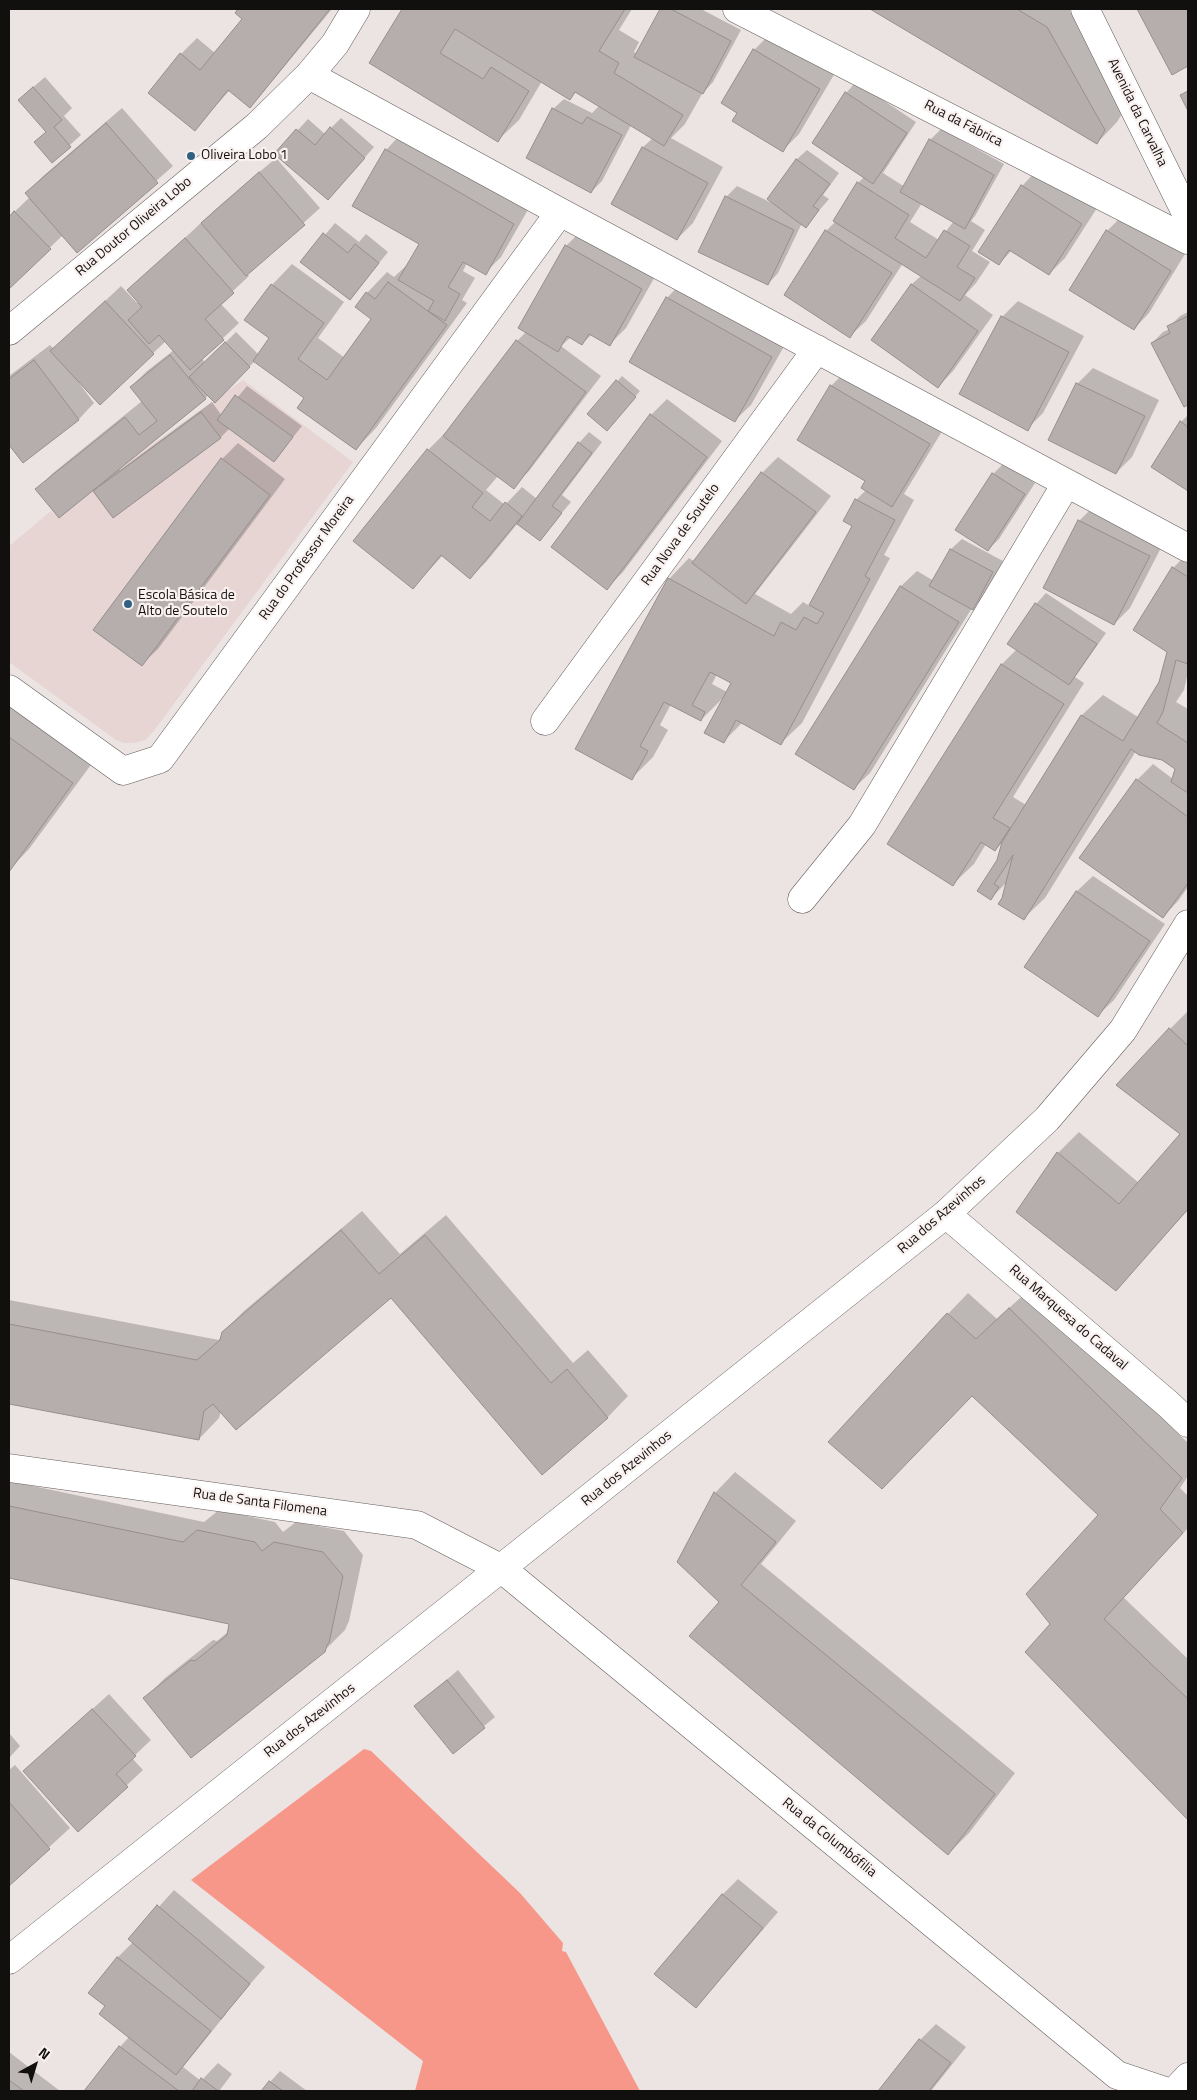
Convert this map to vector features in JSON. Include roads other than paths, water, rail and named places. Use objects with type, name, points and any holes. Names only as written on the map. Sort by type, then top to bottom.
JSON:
[{"type":"street","name":"Rua Doutor Oliveira Lobo","points":[[9,331],[257,126],[309,75],[335,44],[356,9]]},
{"type":"street","name":"Rua da Fábrica","points":[[737,9],[1188,240]]},
{"type":"street","name":"Avenida da Carvalha","points":[[1085,9],[1188,217]]},
{"type":"street","points":[[309,75],[560,212],[1038,466],[1066,484],[1188,548]]},
{"type":"street","name":"Rua do Professor Moreira","points":[[9,689],[123,771],[160,759],[560,212]]},
{"type":"street","name":"Rua Nova de Soutelo","points":[[545,721],[817,349]]},
{"type":"street","points":[[802,899],[862,824],[1066,484]]},
{"type":"street","name":"Rua dos Azevinhos","points":[[9,1960],[946,1214],[1048,1119],[1116,1037],[1188,924]]},
{"type":"street","name":"Rua Marquesa do Cadaval","points":[[946,1214],[1188,1423]]},
{"type":"street","name":"Rua de Santa Filomena","points":[[9,1468],[417,1524],[502,1569]]},
{"type":"street","name":"Rua da Columbófilia","points":[[502,1569],[1117,2075],[1165,2091]]},
{"type":"street","points":[[1175,2091],[1188,2077]]},
{"type":"place","name":"Oliveira Lobo 1","points":[[191,156]]},
{"type":"place","name":"Escola Básica de Alto de Soutelo","points":[[128,604]]}]
